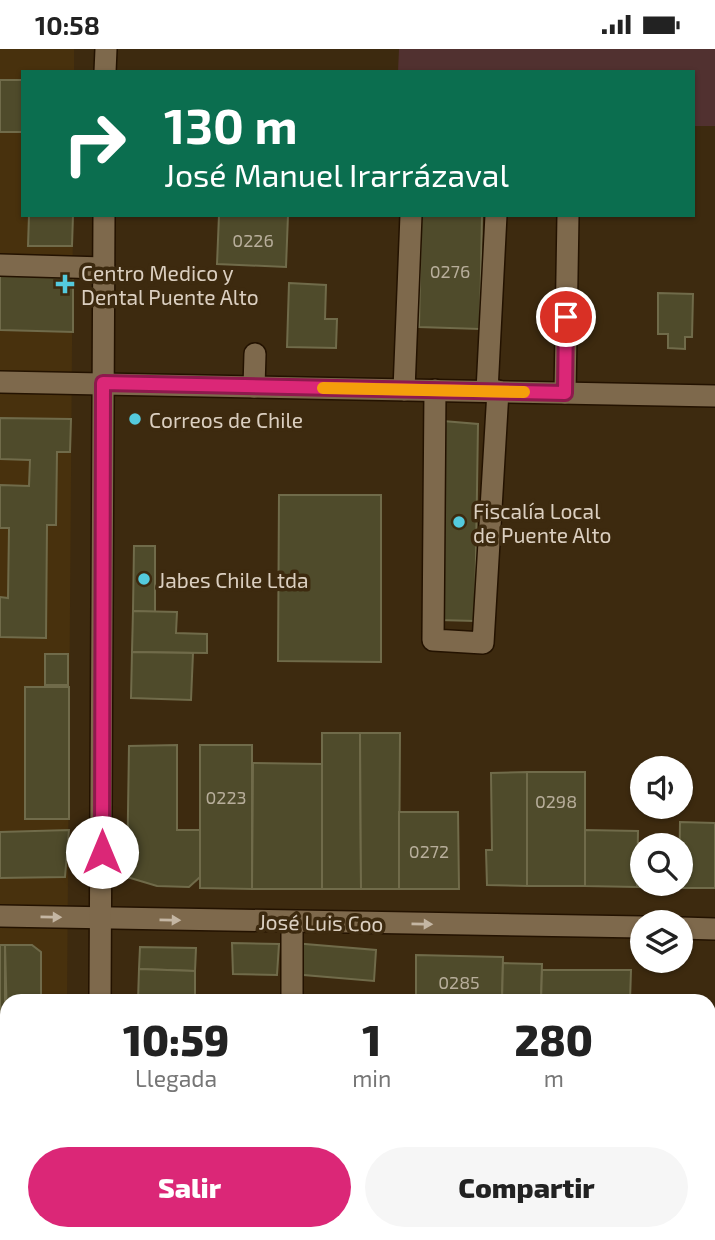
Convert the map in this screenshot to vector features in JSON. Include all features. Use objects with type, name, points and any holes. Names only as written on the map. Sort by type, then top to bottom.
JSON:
[{"type":"street","points":[[106,49],[106,70]]},
{"type":"street","points":[[100,994],[104,217]]},
{"type":"street","points":[[404,390],[411,217]]},
{"type":"street","points":[[435,390],[433,640],[483,643],[493,391],[496,217]]},
{"type":"street","points":[[565,393],[568,217]]},
{"type":"street","points":[[0,265],[104,268]]},
{"type":"street","points":[[254,387],[255,353]]},
{"type":"street","points":[[0,382],[715,396]]},
{"type":"street","name":"José Luis Coo","points":[[0,916],[630,927]]},
{"type":"street","points":[[292,922],[292,994]]},
{"type":"street","points":[[693,928],[715,929]]},
{"type":"shaded area","points":[[0,49],[74,49],[74,70],[21,70],[21,217],[73,217],[67,994],[0,994]]},
{"type":"shaded area","points":[[399,49],[715,49],[715,126],[695,126],[695,70],[398,70]]},
{"type":"building","points":[[0,80],[21,80],[21,132],[0,132]]},
{"type":"building","points":[[29,217],[73,217],[72,246],[28,246]]},
{"type":"building","points":[[219,217],[288,217],[286,267],[217,264]]},
{"type":"building","points":[[421,217],[482,217],[480,329],[419,327]]},
{"type":"building","points":[[0,274],[73,276],[73,332],[0,330]]},
{"type":"building","points":[[289,283],[326,285],[325,319],[337,319],[336,348],[287,347]]},
{"type":"building","points":[[658,293],[693,294],[692,337],[685,337],[685,349],[668,348],[668,334],[658,334]]},
{"type":"building","points":[[0,418],[71,419],[70,452],[57,452],[56,525],[47,525],[46,638],[0,637],[0,597],[8,598],[9,528],[0,528],[0,485],[29,486],[30,460],[0,459]]},
{"type":"building","name":"Fiscalía Local de Puente Alto","points":[[443,421],[478,424],[475,621],[439,620]]},
{"type":"building","points":[[279,495],[381,495],[381,662],[278,661]]},
{"type":"building","name":"Jabes Chile Ltda","points":[[134,546],[155,546],[155,612],[133,611]]},
{"type":"building","points":[[133,611],[177,612],[176,633],[207,634],[207,653],[132,652]]},
{"type":"building","points":[[132,652],[193,653],[191,700],[131,698]]},
{"type":"building","points":[[45,654],[68,654],[68,685],[45,685]]},
{"type":"building","points":[[25,687],[69,687],[69,819],[25,819]]},
{"type":"building","points":[[322,733],[360,733],[361,889],[322,889]]},
{"type":"building","points":[[360,733],[400,733],[399,889],[361,889]]},
{"type":"building","points":[[177,745],[177,830],[200,830],[200,877],[189,887],[157,886],[127,877],[129,746]]},
{"type":"building","points":[[200,745],[252,745],[252,889],[200,888]]},
{"type":"building","points":[[253,763],[322,764],[322,889],[252,889]]},
{"type":"building","points":[[527,772],[527,886],[487,885],[486,850],[492,850],[491,773]]},
{"type":"building","points":[[527,772],[585,772],[585,886],[527,886]]},
{"type":"building","points":[[399,812],[458,812],[459,889],[399,889]]},
{"type":"building","points":[[680,822],[715,823],[715,888],[693,888],[693,833],[680,833]]},
{"type":"building","points":[[69,830],[65,877],[0,878],[0,832]]},
{"type":"building","points":[[585,830],[638,831],[630,833],[630,887],[585,886]]},
{"type":"building","points":[[232,943],[279,944],[277,975],[233,974]]},
{"type":"building","points":[[293,943],[376,950],[374,981],[292,974]]},
{"type":"building","points":[[0,945],[5,945],[5,994],[0,994]]},
{"type":"building","points":[[5,945],[32,945],[41,952],[41,994],[6,994]]},
{"type":"building","points":[[140,947],[196,948],[195,971],[139,969]]},
{"type":"building","points":[[416,955],[503,957],[502,994],[416,994]]},
{"type":"building","points":[[503,963],[542,964],[541,994],[502,994]]},
{"type":"building","points":[[139,969],[195,971],[195,994],[138,994]]},
{"type":"building","points":[[542,970],[630,970],[630,994],[541,994]]},
{"type":"slow traffic","points":[[323,388],[524,392]]},
{"type":"place","name":"Centro Medico y Dental Puente Alto","points":[[65,284]]},
{"type":"place","name":"Correos de Chile","points":[[135,419]]},
{"type":"place","name":"Fiscalía Local de Puente Alto","points":[[459,522]]},
{"type":"place","name":"Jabes Chile Ltda","points":[[144,579]]},
{"type":"route","points":[[102,852],[103,383],[565,393],[566,317]]}]
